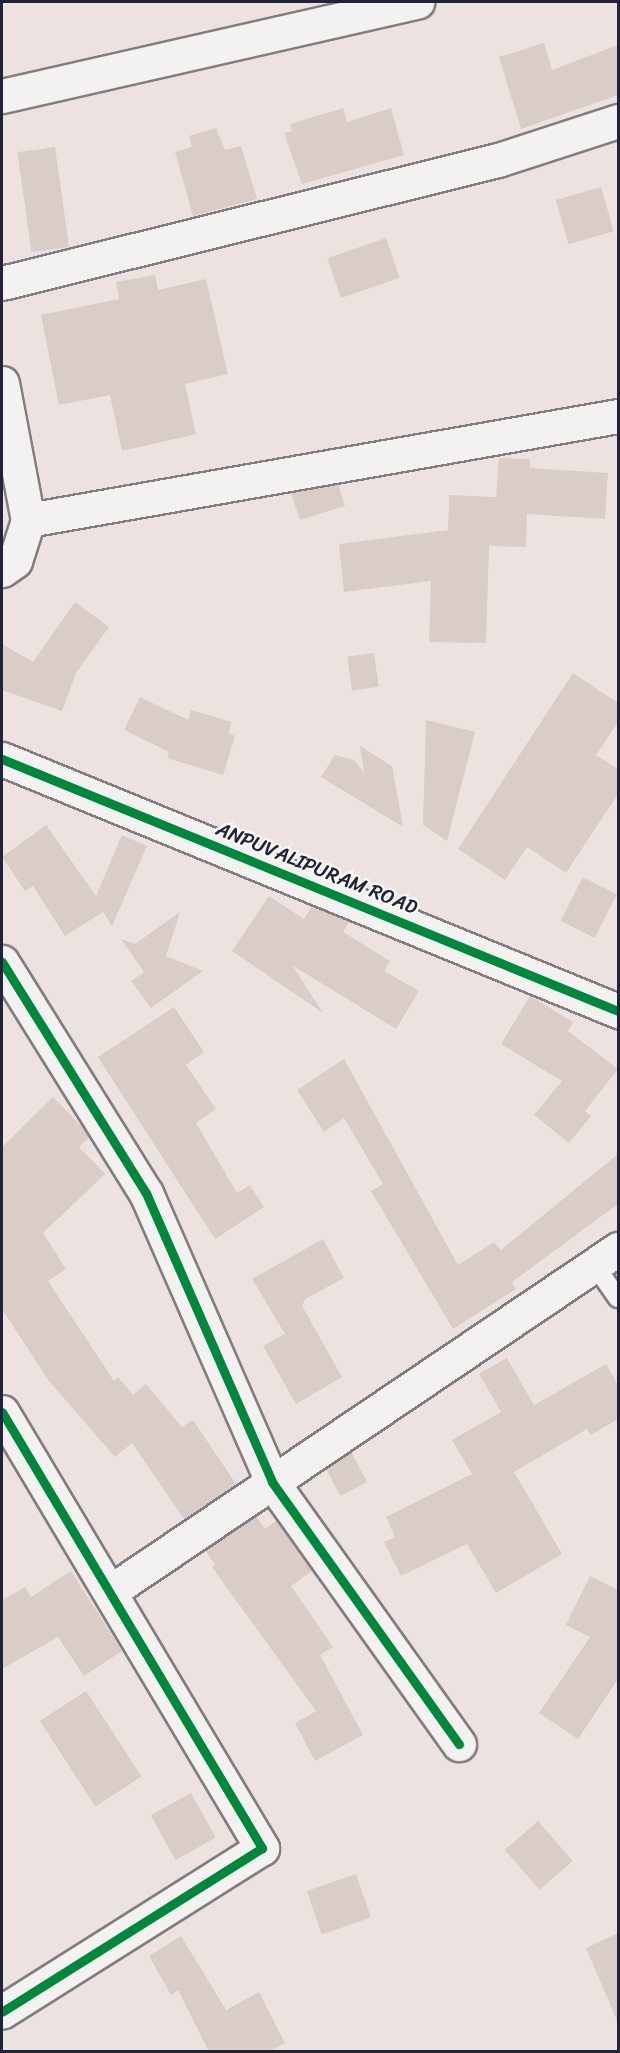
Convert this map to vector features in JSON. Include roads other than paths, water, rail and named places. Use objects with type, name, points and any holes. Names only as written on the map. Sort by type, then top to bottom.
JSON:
[{"type":"street","points":[[2,96],[417,2]]},
{"type":"street","points":[[2,283],[498,160],[618,121]]},
{"type":"street","points":[[2,383],[28,520],[15,561],[2,570]]},
{"type":"street","points":[[28,520],[618,416]]},
{"type":"street","name":"ANPUVALIPURAM ROAD","points":[[2,759],[618,1011]]},
{"type":"street","points":[[2,962],[146,1193],[272,1482],[459,1744]]},
{"type":"street","points":[[111,1591],[607,1258]]},
{"type":"street","points":[[2,1412],[111,1591],[262,1848],[2,2012]]},
{"type":"lane","points":[[607,1258],[618,1298]]}]
